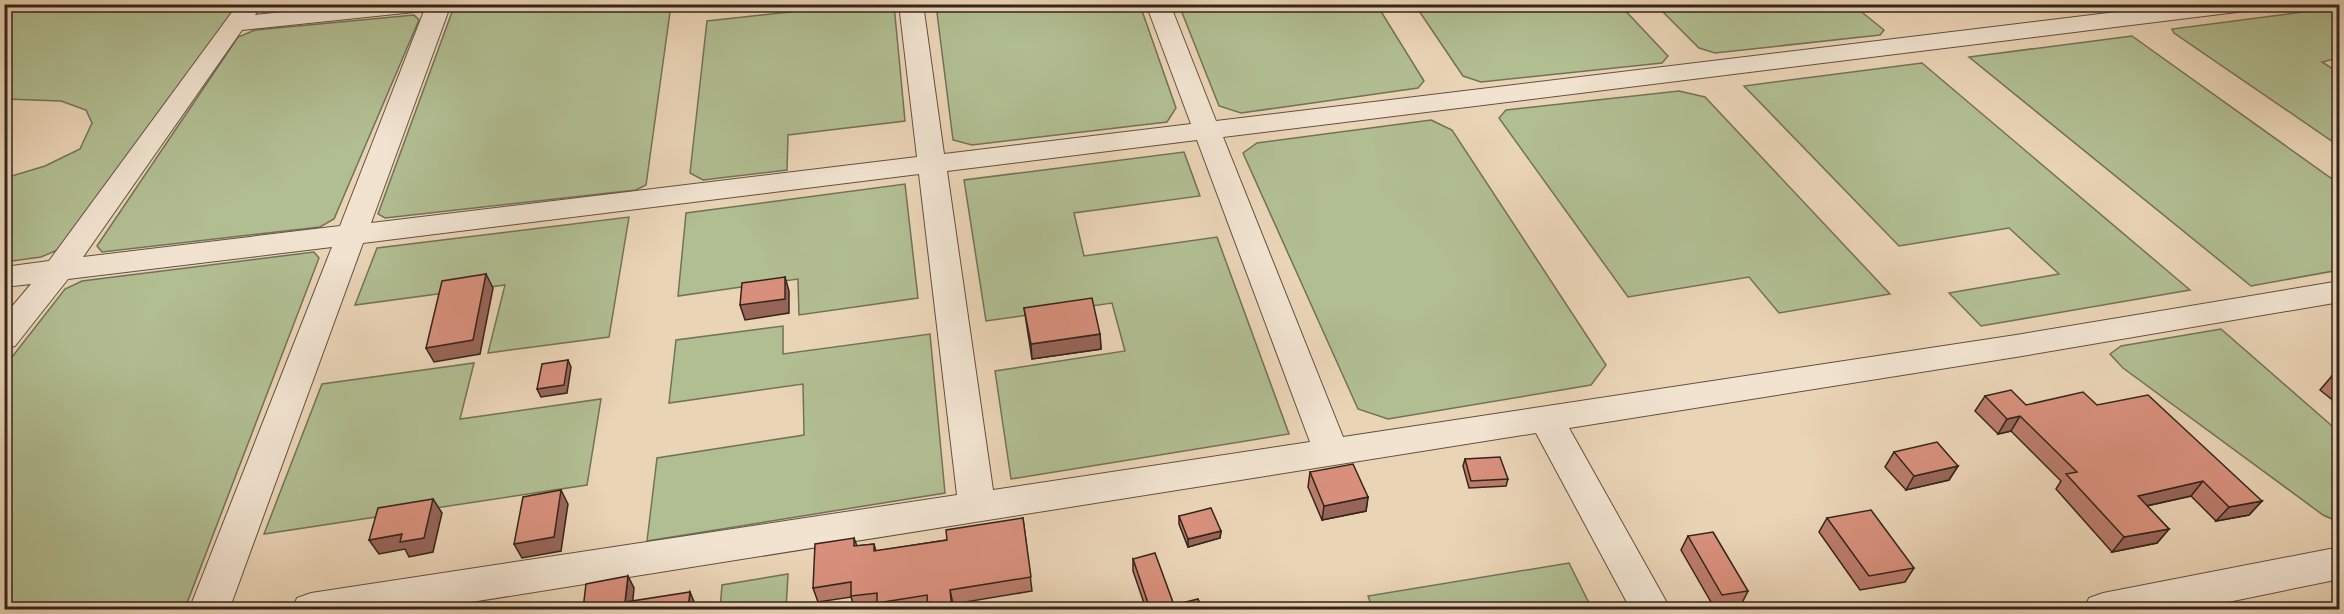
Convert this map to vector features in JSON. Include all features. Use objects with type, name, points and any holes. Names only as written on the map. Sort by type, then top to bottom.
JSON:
[{"type":"street","points":[[4,338],[58,271],[243,14],[428,4]]},
{"type":"street","points":[[209,609],[439,4]]},
{"type":"street","points":[[911,4],[977,507]]},
{"type":"street","points":[[1158,4],[1331,452]]},
{"type":"street","points":[[4,277],[2245,4]]},
{"type":"street","points":[[311,609],[2007,348],[2340,291]]},
{"type":"street","points":[[1546,419],[1652,609]]},
{"type":"street","points":[[2103,609],[2340,563]]},
{"type":"green space","points":[[495,4],[671,5],[646,185],[636,190],[385,218],[378,214],[452,12],[462,8]]},
{"type":"green space","points":[[862,4],[894,5],[905,121],[788,135],[787,170],[703,180],[690,173],[707,21]]},
{"type":"green space","points":[[5,5],[242,5],[60,249],[41,257],[5,262],[5,178],[45,166],[80,149],[92,123],[86,110],[61,101],[5,99]]},
{"type":"green space","points":[[936,5],[1140,5],[1176,108],[1167,122],[972,145],[953,140]]},
{"type":"green space","points":[[1179,5],[1377,5],[1424,81],[1418,88],[1241,113],[1219,106]]},
{"type":"green space","points":[[1415,5],[1620,5],[1668,56],[1662,63],[1481,82],[1463,76]]},
{"type":"green space","points":[[1656,5],[1853,5],[1884,30],[1880,35],[1715,53],[1699,48]]},
{"type":"green space","points":[[2326,9],[2339,12],[2339,58],[2322,62],[2339,73],[2339,146],[2174,33],[2172,29]]},
{"type":"green space","points":[[414,15],[419,20],[334,219],[320,227],[102,252],[97,246],[238,37],[255,30]]},
{"type":"green space","points":[[2132,36],[2339,184],[2339,270],[2251,286],[1969,57]]},
{"type":"green space","points":[[1922,63],[2190,290],[1981,326],[1949,293],[2059,274],[2009,228],[1899,246],[1744,86]]},
{"type":"green space","points":[[1679,91],[1705,97],[1890,294],[1779,313],[1749,277],[1628,297],[1499,118],[1506,110]]},
{"type":"green space","points":[[1431,120],[1452,130],[1606,365],[1591,385],[1388,419],[1358,409],[1243,153],[1257,143]]},
{"type":"green space","points":[[1184,152],[1200,196],[1074,213],[1084,256],[1217,237],[1289,434],[1011,479],[995,371],[1125,351],[1112,303],[986,321],[964,180]]},
{"type":"green space","points":[[905,184],[918,298],[799,315],[798,279],[678,296],[686,213]]},
{"type":"green space","points":[[629,217],[609,337],[488,353],[505,285],[355,305],[377,248]]},
{"type":"green space","points":[[314,252],[319,258],[187,603],[177,610],[5,609],[5,366],[65,289],[82,281]]},
{"type":"green space","points":[[783,326],[783,354],[930,334],[945,493],[647,541],[657,458],[804,435],[803,384],[669,403],[676,340]]},
{"type":"green space","points":[[2221,329],[2339,432],[2339,522],[2323,515],[2123,368],[2110,354],[2121,346]]},
{"type":"green space","points":[[474,363],[460,419],[601,399],[587,485],[264,534],[322,384]]},
{"type":"green space","points":[[1569,563],[1592,609],[1373,609],[1368,596]]},
{"type":"green space","points":[[788,574],[786,609],[720,609],[722,585]]},
{"type":"building","points":[[486,274],[473,340],[426,348],[442,281]]},
{"type":"building","points":[[785,277],[785,299],[740,305],[742,283]]},
{"type":"building","points":[[1092,298],[1100,334],[1031,344],[1024,308]]},
{"type":"building","points":[[568,360],[564,385],[537,389],[542,364]]},
{"type":"building","points":[[2340,374],[2340,381],[2332,376]]},
{"type":"building","points":[[2011,390],[2026,405],[2083,392],[2097,405],[2148,395],[2262,501],[2229,507],[2203,481],[2138,496],[2169,529],[2124,537],[2066,474],[2077,472],[2020,416],[2007,419],[1985,396]]},
{"type":"building","points":[[1937,442],[1958,466],[1914,476],[1894,452]]},
{"type":"building","points":[[1500,457],[1508,479],[1471,481],[1465,459]]},
{"type":"building","points":[[1353,464],[1368,497],[1324,506],[1310,472]]},
{"type":"building","points":[[561,490],[554,537],[514,544],[523,497]]},
{"type":"building","points":[[433,499],[424,538],[400,542],[402,534],[369,540],[378,508]]},
{"type":"building","points":[[1211,508],[1221,531],[1188,539],[1179,516]]},
{"type":"building","points":[[1871,510],[1914,568],[1869,576],[1827,518]]},
{"type":"building","points":[[1023,518],[1031,577],[950,590],[952,609],[928,609],[927,595],[877,603],[877,593],[851,596],[851,582],[813,588],[815,544],[854,538],[854,546],[874,544],[874,551],[947,540],[946,530]]},
{"type":"building","points":[[1713,532],[1748,591],[1722,595],[1688,536]]},
{"type":"building","points":[[1155,553],[1174,605],[1198,599],[1202,609],[1150,609],[1133,559]]},
{"type":"building","points":[[628,576],[625,602],[690,592],[688,609],[583,609],[586,584]]}]
